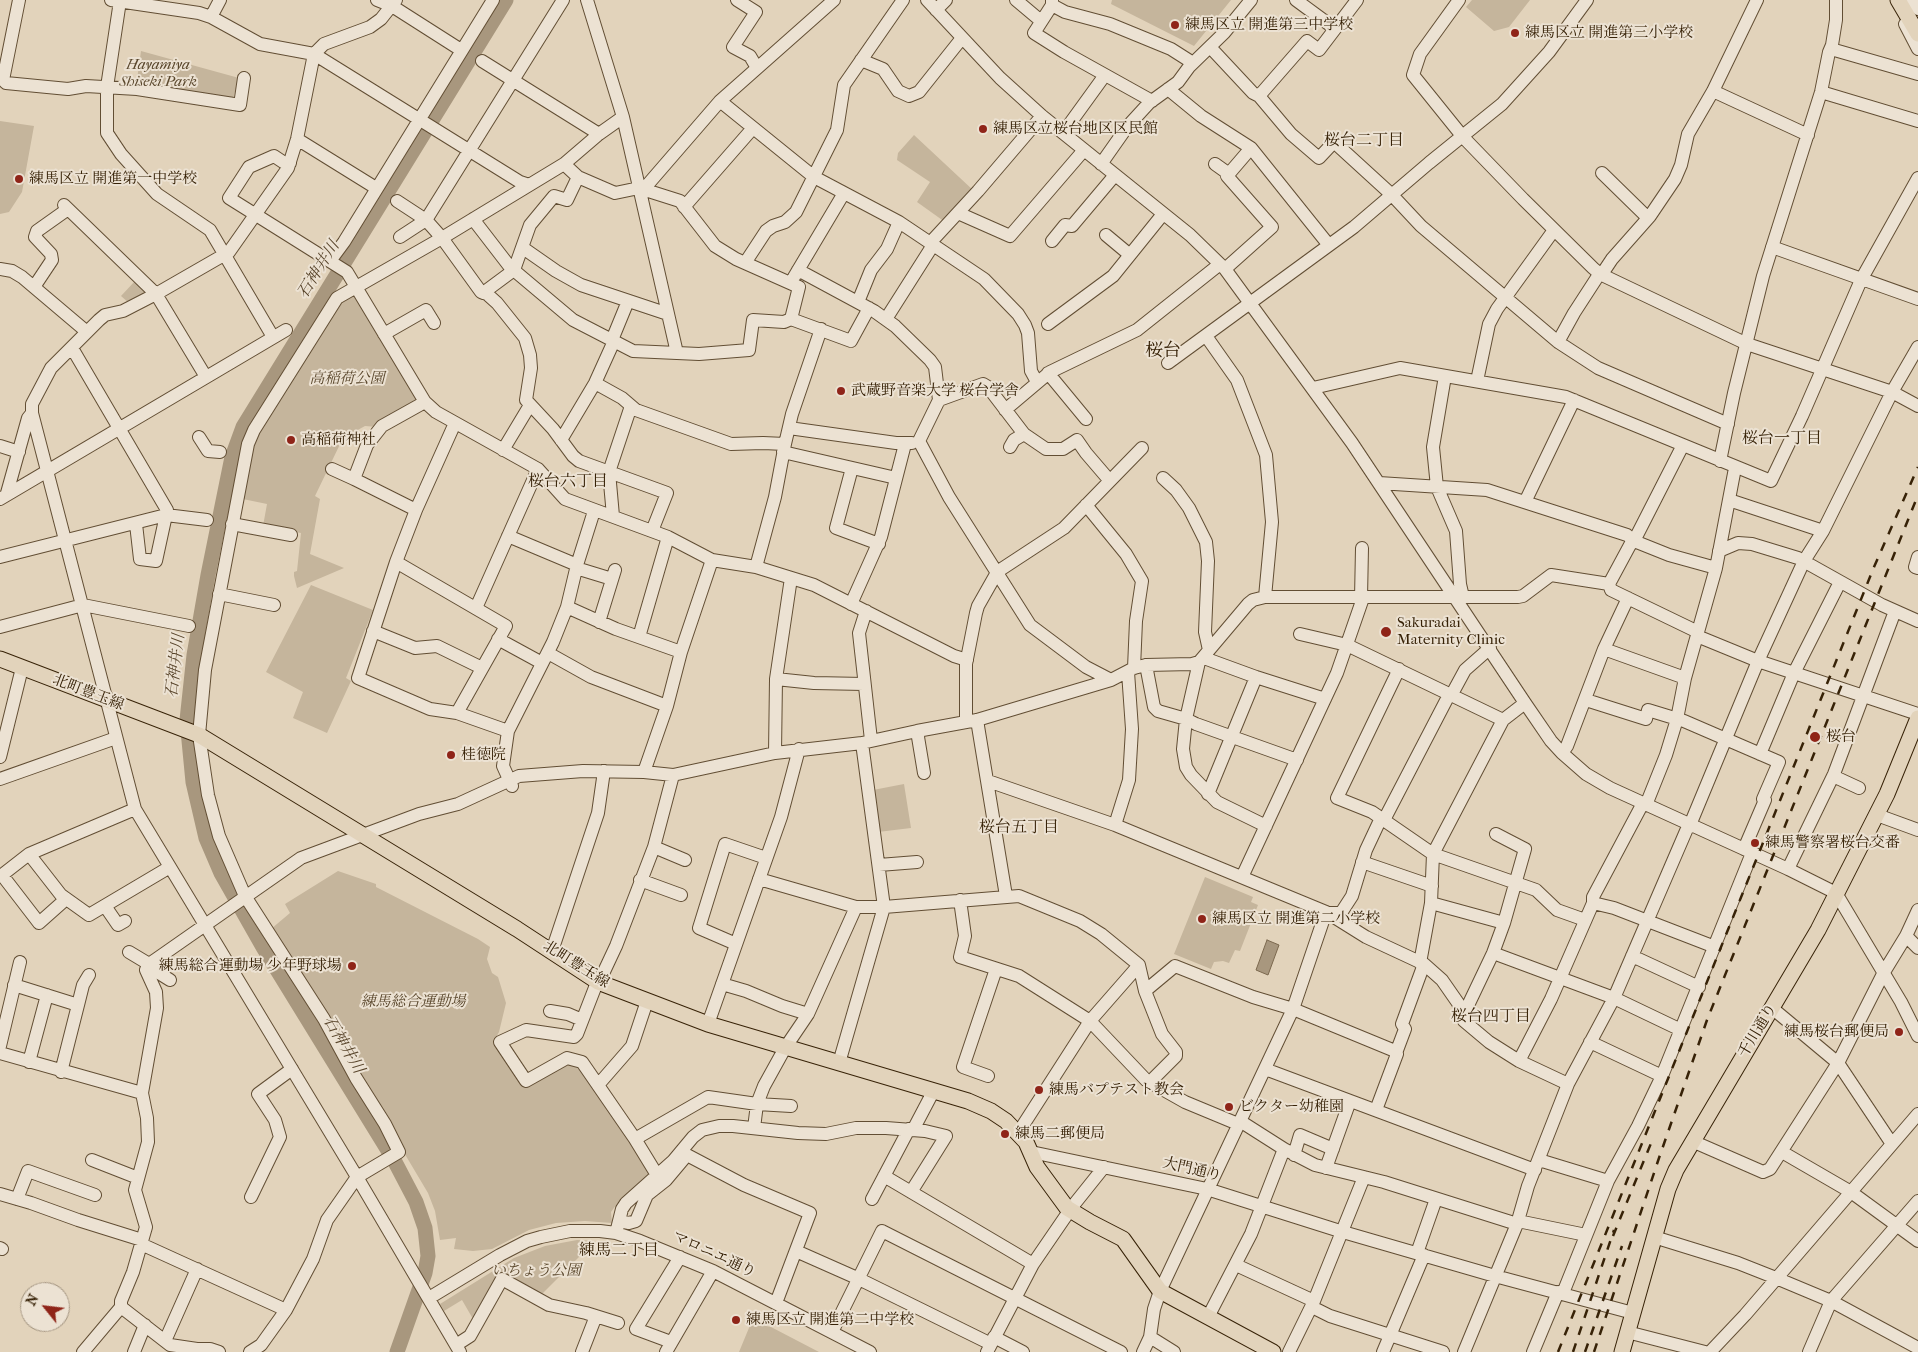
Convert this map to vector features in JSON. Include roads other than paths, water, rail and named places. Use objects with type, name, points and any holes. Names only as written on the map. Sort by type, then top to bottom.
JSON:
[{"type":"main road","points":[[1904,1],[1918,16]]},
{"type":"main road","points":[[1904,1],[1918,34]]},
{"type":"main road","name":"北町豊玉線","points":[[0,658],[199,735],[552,951],[598,982],[708,1024],[932,1092],[968,1101],[991,1111],[1006,1121],[1026,1142],[1047,1182],[1070,1210]]},
{"type":"main road","name":"千川通り","points":[[1622,1352],[1671,1182],[1692,1141],[1806,951],[1900,766],[1918,716]]},
{"type":"main road","points":[[1070,1210],[1123,1239],[1160,1291],[1272,1352]]},
{"type":"street","points":[[19,0],[4,82],[68,89],[86,86],[137,89],[240,105],[244,78]]},
{"type":"street","points":[[211,18],[220,0]]},
{"type":"street","points":[[377,0],[394,3],[461,50]]},
{"type":"street","points":[[332,262],[493,0]]},
{"type":"street","points":[[400,236],[426,220],[563,0]]},
{"type":"street","points":[[587,0],[623,117],[677,353]]},
{"type":"street","points":[[737,0],[756,12],[733,47],[750,56],[757,68]]},
{"type":"street","points":[[641,189],[720,101],[834,0]]},
{"type":"street","points":[[745,263],[766,231],[784,222],[796,212],[837,130],[844,84],[903,0]]},
{"type":"street","points":[[927,0],[1000,78],[1042,116],[1207,250],[1222,267],[1313,388],[1378,484],[1459,597],[1525,703],[1551,741],[1562,753],[1586,774],[1610,788],[1788,869],[1836,894],[1884,972],[1918,1036]]},
{"type":"street","points":[[936,10],[946,0]]},
{"type":"street","points":[[1016,0],[1041,21]]},
{"type":"street","points":[[1101,164],[1127,127],[1152,101],[1178,82],[1193,63],[1224,33],[1251,0]]},
{"type":"street","points":[[1296,0],[1334,28]]},
{"type":"street","points":[[1259,96],[1307,41],[1319,50],[1356,0]]},
{"type":"street","points":[[1459,0],[1420,54],[1413,75],[1463,137],[1600,274],[1747,344],[1892,392],[1918,406]]},
{"type":"street","points":[[1168,363],[1328,244],[1354,227],[1429,163],[1463,137],[1510,96],[1549,52],[1588,0]]},
{"type":"street","points":[[1558,342],[1582,298],[1648,218],[1675,179],[1681,165],[1688,134],[1713,91],[1757,0]]},
{"type":"street","points":[[1720,461],[1747,344],[1772,248],[1821,92],[1836,20],[1836,0]]},
{"type":"street","points":[[273,338],[210,230],[157,194],[121,154],[107,133],[107,87],[116,1],[199,13],[260,44],[314,54],[529,186]]},
{"type":"street","points":[[1904,1],[1918,9]]},
{"type":"street","points":[[1904,1],[1906,25],[1918,49]]},
{"type":"street","points":[[1152,101],[1034,33],[1052,2],[1064,12],[1110,24],[1128,31],[1171,49],[1193,63]]},
{"type":"street","points":[[394,3],[381,19],[370,27],[324,44],[314,54],[297,139],[288,168],[229,252],[123,311],[105,315],[52,368],[32,404],[32,413],[135,809],[458,1348],[470,1336],[502,1279],[549,1305],[618,1323]]},
{"type":"street","points":[[861,60],[883,69],[898,91],[909,96],[919,92],[962,38]]},
{"type":"street","points":[[1210,47],[1253,93],[1259,96],[1291,134],[1320,158],[1334,142],[1392,195],[1422,226],[1558,342],[1598,368],[1728,424]]},
{"type":"street","points":[[1831,49],[1918,74]]},
{"type":"street","points":[[482,60],[599,134]]},
{"type":"street","points":[[1063,133],[1105,75]]},
{"type":"street","points":[[1168,89],[1201,116],[1251,148],[1328,244]]},
{"type":"street","points":[[1713,91],[1808,135]]},
{"type":"street","points":[[1821,92],[1918,121]]},
{"type":"street","points":[[720,101],[814,177],[899,222],[984,279],[1018,314],[1028,334],[1031,371],[1037,382]]},
{"type":"street","points":[[886,319],[932,244],[1042,116]]},
{"type":"street","points":[[250,1352],[261,1345],[286,1310],[313,1259],[327,1220],[357,1177],[399,1152],[386,1124],[356,1078],[324,1020],[244,897],[219,836],[208,795],[199,735],[205,670],[245,457],[254,430],[337,298],[442,238],[564,164],[599,134],[623,117]]},
{"type":"street","points":[[684,206],[753,128]]},
{"type":"street","points":[[297,139],[376,188]]},
{"type":"street","points":[[1005,410],[1048,374],[1074,359],[1137,330],[1272,227],[1227,176],[1251,148]]},
{"type":"street","points":[[958,213],[1010,236],[1084,150]]},
{"type":"street","points":[[290,163],[283,162],[274,156],[249,167],[229,198],[347,272],[425,402],[436,412],[538,469],[565,499],[668,537],[712,560],[756,567],[814,585],[954,656],[967,660]]},
{"type":"street","points":[[564,164],[578,177],[615,193],[641,189],[680,201],[715,246],[745,263],[799,287],[791,319]]},
{"type":"street","points":[[1215,164],[1229,174]]},
{"type":"street","points":[[1602,173],[1648,218]]},
{"type":"street","points":[[1052,241],[1065,225],[1072,226],[1114,175]]},
{"type":"street","points":[[483,293],[514,270],[530,225],[554,196],[567,200],[578,177]]},
{"type":"street","points":[[1313,388],[1400,368],[1566,397],[1771,481],[1823,369],[1861,280],[1918,178]]},
{"type":"street","points":[[791,283],[844,193]]},
{"type":"street","points":[[397,201],[426,220],[442,238],[483,293],[497,303],[524,338],[530,355],[531,368],[526,400],[554,429],[573,456],[579,461],[667,493],[652,531]]},
{"type":"street","points":[[34,287],[52,260],[51,254],[35,237],[37,231],[66,207],[156,294],[206,377]]},
{"type":"street","points":[[1048,324],[1113,276],[1163,214]]},
{"type":"street","points":[[472,219],[514,270],[573,320],[633,351],[699,354],[749,350],[753,320],[784,322],[791,319],[851,341],[863,305],[871,270],[887,249],[899,222]]},
{"type":"street","points":[[1477,381],[1489,324],[1497,309],[1554,230]]},
{"type":"street","points":[[1106,235],[1130,255]]},
{"type":"street","points":[[523,248],[581,286],[668,314]]},
{"type":"street","points":[[1772,248],[1918,299]]},
{"type":"street","points":[[0,269],[12,271],[87,332]]},
{"type":"street","points":[[798,270],[886,319],[930,360],[935,367],[939,400],[920,442]]},
{"type":"street","points":[[562,440],[596,383],[628,301]]},
{"type":"street","points":[[384,334],[426,310],[434,323]]},
{"type":"street","points":[[756,567],[775,497],[789,428],[821,329]]},
{"type":"street","points":[[4,496],[286,330]]},
{"type":"street","points":[[1206,336],[1237,380],[1266,455],[1272,522],[1265,597]]},
{"type":"street","points":[[1464,1352],[1518,1222],[1537,1165],[1568,1084],[1614,998],[1758,661],[1804,561],[1823,531],[1892,392],[1918,347]]},
{"type":"street","points":[[72,348],[167,510],[156,561],[140,559],[136,524]]},
{"type":"street","points":[[1048,374],[1086,419]]},
{"type":"street","points":[[1445,376],[1433,447],[1437,487],[1456,532],[1460,584],[1459,597]]},
{"type":"street","points":[[596,383],[622,398],[640,412],[731,444],[763,443],[852,468],[896,478]]},
{"type":"street","points":[[939,400],[983,384],[988,387],[1024,434],[1046,449],[1063,449],[1077,440],[1086,454],[1110,481]]},
{"type":"street","points":[[1525,502],[1574,400]]},
{"type":"street","points":[[354,479],[367,445],[382,426],[425,402]]},
{"type":"street","points":[[503,450],[530,405]]},
{"type":"street","points":[[613,516],[610,472],[631,406]]},
{"type":"street","points":[[4,496],[28,418],[32,413]]},
{"type":"street","points":[[455,423],[416,510],[396,562],[358,678],[430,709],[458,713],[508,731]]},
{"type":"street","points":[[789,428],[905,444],[920,442]]},
{"type":"street","points":[[1010,447],[1014,440],[1024,434]]},
{"type":"street","points":[[199,437],[208,451],[220,452]]},
{"type":"street","points":[[920,442],[949,497],[1030,624],[1086,667],[1111,680]]},
{"type":"street","points":[[851,604],[879,544],[889,513],[905,444]]},
{"type":"street","points":[[1682,445],[1634,541],[1630,545],[1610,584],[1611,590],[1697,634],[1758,661],[1918,716]]},
{"type":"street","points":[[0,446],[19,452]]},
{"type":"street","points":[[1006,896],[988,782],[972,721],[967,660],[978,606],[997,573],[1064,528],[1142,448]]},
{"type":"street","points":[[852,468],[836,528],[879,544]]},
{"type":"street","points":[[1519,1061],[1561,977],[1594,897],[1644,804],[1666,755],[1677,719],[1685,678],[1716,568],[1736,468]]},
{"type":"street","points":[[332,469],[416,510]]},
{"type":"street","points":[[476,608],[538,469]]},
{"type":"street","points":[[1163,478],[1176,490],[1189,508],[1206,542],[1208,561],[1204,657],[1186,719],[1183,749],[1186,767],[1191,775],[1217,802],[1266,826]]},
{"type":"street","points":[[1378,484],[1487,490],[1627,535],[1634,541],[1669,555],[1716,568]]},
{"type":"street","points":[[1729,500],[1823,531]]},
{"type":"street","points":[[1086,505],[1126,554],[1142,581],[1136,621],[1136,668],[1129,780],[1115,826]]},
{"type":"street","points":[[511,785],[503,766],[508,731],[545,658],[567,607],[576,567],[594,511]]},
{"type":"street","points":[[0,557],[166,515],[207,520]]},
{"type":"street","points":[[232,524],[291,534]]},
{"type":"street","points":[[508,536],[576,567],[614,575],[600,622]]},
{"type":"street","points":[[639,637],[668,537]]},
{"type":"street","points":[[1719,551],[1738,543],[1752,544],[1804,561],[1895,611],[1918,621]]},
{"type":"street","points":[[1242,877],[1325,699],[1348,645],[1362,598],[1362,548]]},
{"type":"street","points":[[1918,557],[1914,567],[1918,568]]},
{"type":"street","points":[[644,772],[667,706],[681,652],[712,560]]},
{"type":"street","points":[[396,562],[506,626],[458,713]]},
{"type":"street","points":[[1204,657],[1248,604],[1253,600],[1265,597],[1518,597],[1523,596],[1551,574],[1610,584]]},
{"type":"street","points":[[775,753],[776,679],[791,578]]},
{"type":"street","points":[[1760,754],[1794,673],[1840,582]]},
{"type":"street","points":[[219,594],[274,605]]},
{"type":"street","points":[[1562,753],[1567,746],[1586,700],[1604,648],[1628,598]]},
{"type":"street","points":[[0,627],[83,605],[189,626]]},
{"type":"street","points":[[567,607],[600,622],[681,652]]},
{"type":"street","points":[[839,1063],[884,907],[866,741],[864,684],[858,634],[866,611]]},
{"type":"street","points":[[1788,869],[1833,776],[1895,611]]},
{"type":"street","points":[[373,631],[414,648],[437,646],[482,668]]},
{"type":"street","points":[[1300,634],[1348,645],[1503,720]]},
{"type":"street","points":[[498,639],[667,706]]},
{"type":"street","points":[[1327,912],[1342,913],[1344,910],[1352,896],[1362,862],[1383,819],[1451,694],[1465,670],[1490,648]]},
{"type":"street","points":[[1604,648],[1685,678]]},
{"type":"street","points":[[82,1352],[121,1304],[133,1272],[146,1227],[135,1190],[148,1142],[147,1118],[142,1093],[157,1008],[156,992],[146,970],[152,962],[302,858],[418,814],[458,804],[511,785],[520,776],[583,771],[644,772],[673,775],[775,753],[866,741],[972,721],[1111,680],[1136,668],[1204,657],[1256,677],[1325,699]]},
{"type":"street","points":[[0,757],[6,708],[22,668]]},
{"type":"street","points":[[1136,668],[1154,707],[1158,711],[1186,719],[1297,760]]},
{"type":"street","points":[[1399,669],[1337,798],[1372,812],[1433,854],[1536,890],[1558,910],[1585,920]]},
{"type":"street","points":[[1208,794],[1256,677]]},
{"type":"street","points":[[776,679],[814,684],[864,684]]},
{"type":"street","points":[[1534,1352],[1608,1181],[1638,1126],[1662,1076],[1699,987],[1715,947],[1764,799],[1779,762],[1726,738],[1677,719],[1648,710],[1646,719],[1586,700]]},
{"type":"street","points":[[1376,1110],[1405,1029],[1402,1024],[1422,963],[1431,904],[1433,854],[1503,720],[1525,703]]},
{"type":"street","points":[[917,731],[924,773]]},
{"type":"street","points":[[0,779],[116,738]]},
{"type":"street","points":[[708,1024],[782,817],[799,749]]},
{"type":"street","points":[[552,951],[598,813],[604,771]]},
{"type":"street","points":[[657,1175],[582,1062],[567,1058],[526,1081],[500,1042],[526,1030],[574,1037],[616,946],[654,847],[673,775]]},
{"type":"street","points":[[1833,776],[1859,788]]},
{"type":"street","points":[[988,782],[1115,826],[1327,912],[1366,937],[1422,963],[1442,980],[1458,1003],[1464,1021],[1489,1042],[1519,1061],[1568,1084]]},
{"type":"street","points":[[66,898],[39,923],[2,875],[29,854],[135,809]]},
{"type":"street","points":[[1876,815],[1918,830]]},
{"type":"street","points":[[1463,1016],[1493,953],[1516,884],[1525,848],[1496,834]]},
{"type":"street","points":[[736,944],[698,928],[725,844],[766,858]]},
{"type":"street","points":[[654,847],[685,860]]},
{"type":"street","points":[[29,854],[61,895],[89,915],[170,867]]},
{"type":"street","points":[[879,866],[917,862]]},
{"type":"street","points":[[1362,862],[1432,886]]},
{"type":"street","points":[[759,879],[856,907],[884,907],[1019,896],[1080,921],[1101,934],[1138,965],[1145,991],[1162,1034],[1176,1052],[1176,1056],[1150,1082]]},
{"type":"street","points":[[640,880],[681,895]]},
{"type":"street","points":[[960,900],[966,936],[960,957],[1019,976],[1090,1020],[1150,1082],[1185,1102],[1239,1123],[1289,1152],[1326,1168],[1364,1177],[1518,1222],[1586,1235]]},
{"type":"street","points":[[1593,903],[1614,908],[1715,947]]},
{"type":"street","points":[[1431,904],[1504,923]]},
{"type":"street","points":[[105,906],[118,925],[125,921]]},
{"type":"street","points":[[754,1128],[757,1104],[784,1048],[808,1014],[856,907]]},
{"type":"street","points":[[1692,1141],[1763,1172],[1770,1169],[1838,1063],[1918,910]]},
{"type":"street","points":[[1143,1352],[1150,1337],[1154,1309],[1160,1291],[1293,1009],[1327,912]]},
{"type":"street","points":[[1906,936],[1918,948]]},
{"type":"street","points":[[129,952],[152,962]]},
{"type":"street","points":[[1493,953],[1614,998],[1681,1030]]},
{"type":"street","points":[[1632,956],[1699,987]]},
{"type":"street","points":[[0,1046],[20,962]]},
{"type":"street","points":[[152,962],[154,970],[170,980]]},
{"type":"street","points":[[1018,1133],[1090,1020],[1138,965]]},
{"type":"street","points":[[1145,991],[1175,966],[1254,997],[1293,1009],[1396,1053]]},
{"type":"street","points":[[988,1076],[963,1066],[996,969]]},
{"type":"street","points":[[61,1072],[83,984],[89,975]]},
{"type":"street","points":[[722,984],[808,1014]]},
{"type":"street","points":[[14,985],[78,1006]]},
{"type":"street","points":[[29,1062],[47,996]]},
{"type":"street","points":[[598,1085],[632,1046],[647,1001]]},
{"type":"street","points":[[1772,1008],[1838,1063],[1892,1144]]},
{"type":"street","points":[[550,1010],[568,1014],[582,1020]]},
{"type":"street","points":[[1590,1042],[1662,1076]]},
{"type":"street","points":[[0,1053],[61,1072],[142,1093]]},
{"type":"street","points":[[251,1197],[280,1137],[275,1120],[258,1094],[292,1069]]},
{"type":"street","points":[[1265,1069],[1350,1101],[1537,1165],[1608,1181]]},
{"type":"street","points":[[872,1199],[932,1092]]},
{"type":"street","points":[[635,1140],[708,1097],[757,1104],[790,1106]]},
{"type":"street","points":[[1326,1168],[1350,1101]]},
{"type":"street","points":[[1710,1352],[1918,1114]]},
{"type":"street","points":[[616,1233],[622,1209],[626,1203],[673,1161],[693,1137],[702,1130],[719,1126],[826,1134],[856,1128],[911,1129],[946,1136],[911,1192]]},
{"type":"street","points":[[1208,1317],[1236,1265],[1262,1206],[1289,1152],[1300,1135],[1332,1149]]},
{"type":"street","points":[[1782,1152],[1851,1192],[1918,1241]]},
{"type":"street","name":"大門通り","points":[[1031,1154],[1036,1153],[1207,1189],[1343,1232],[1633,1313]]},
{"type":"street","points":[[619,1220],[629,1223],[636,1221],[647,1195],[666,1180],[687,1155],[744,1185],[810,1212],[776,1303]]},
{"type":"street","points":[[92,1160],[138,1178]]},
{"type":"street","points":[[991,1344],[1033,1264],[1070,1210],[1104,1168]]},
{"type":"street","points":[[16,1199],[28,1171],[95,1195]]},
{"type":"street","points":[[884,1176],[1033,1264]]},
{"type":"street","points":[[1289,1352],[1313,1304],[1364,1177]]},
{"type":"street","points":[[0,1194],[142,1242],[286,1310]]},
{"type":"street","points":[[1382,1352],[1390,1336],[1421,1254],[1436,1199]]},
{"type":"street","points":[[1810,1352],[1830,1301],[1898,1226],[1918,1201]]},
{"type":"street","name":"マロニエ通り","points":[[428,1296],[527,1241],[570,1231],[616,1233],[713,1271],[870,1352]]},
{"type":"street","points":[[832,1332],[882,1231],[1121,1352]]},
{"type":"street","points":[[1654,1237],[1738,1263],[1776,1278],[1830,1301],[1918,1348]]},
{"type":"street","points":[[796,1251],[858,1278],[991,1344],[1022,1352]]},
{"type":"street","points":[[680,1257],[636,1329],[669,1347],[713,1271]]},
{"type":"street","points":[[1236,1265],[1313,1304],[1330,1316],[1443,1352]]},
{"type":"street","points":[[165,1341],[197,1269]]},
{"type":"street","points":[[121,1304],[170,1345],[196,1351],[210,1349],[219,1352]]},
{"type":"street","points":[[582,1352],[596,1316]]},
{"type":"street","points":[[134,1352],[145,1326]]},
{"type":"street","points":[[1627,1332],[1705,1352]]},
{"type":"street","points":[[1150,1337],[1174,1352]]},
{"type":"waterway","name":"石神井川","points":[[397,1352],[425,1273],[428,1256],[425,1228],[416,1202],[394,1160],[263,947],[221,873],[206,838],[193,782],[187,720],[194,655],[208,575],[232,457],[243,427],[506,0]]},
{"type":"railway","points":[[1558,1352],[1874,567],[1918,467]]},
{"type":"railway","points":[[1594,1352],[1707,1020],[1918,495]]},
{"type":"railway","points":[[1613,1236],[1654,1136]]},
{"type":"railway","points":[[1573,1352],[1614,1230]]},
{"type":"railway","points":[[1585,1352],[1622,1246]]},
{"type":"place","name":"練馬区立 開進第三中学校","points":[[1175,25]]},
{"type":"place","name":"練馬区立 開進第三小学校","points":[[1515,33]]},
{"type":"place","name":"練馬区立桜台地区区民館","points":[[983,129]]},
{"type":"place","name":"練馬区立 開進第一中学校","points":[[19,179]]},
{"type":"place","name":"武蔵野音楽大学 桜台学舎","points":[[841,391]]},
{"type":"place","name":"高稲荷神社","points":[[291,440]]},
{"type":"place","name":"Sakuradai Maternity Clinic","points":[[1386,632]]},
{"type":"place","name":"桜台","points":[[1815,737]]},
{"type":"place","name":"桂徳院","points":[[451,755]]},
{"type":"place","name":"練馬警察署桜台交番","points":[[1755,843]]},
{"type":"place","name":"練馬区立 開進第二小学校","points":[[1202,919]]},
{"type":"place","name":"練馬総合運動場 少年野球場","points":[[352,966]]},
{"type":"place","name":"練馬桜台郵便局","points":[[1899,1032]]},
{"type":"place","name":"練馬バプテスト教会","points":[[1039,1090]]},
{"type":"place","name":"ビクター幼稚園","points":[[1229,1107]]},
{"type":"place","name":"練馬二郵便局","points":[[1005,1134]]},
{"type":"place","name":"練馬区立 開進第二中学校","points":[[736,1320]]},
{"type":"district","name":"桜台二丁目","points":[[1364,141]]},
{"type":"district","name":"桜台","points":[[1163,352]]},
{"type":"district","name":"桜台一丁目","points":[[1782,439]]},
{"type":"district","name":"桜台六丁目","points":[[568,482]]},
{"type":"district","name":"桜台五丁目","points":[[1019,828]]},
{"type":"district","name":"桜台四丁目","points":[[1491,1017]]},
{"type":"district","name":"練馬二丁目","points":[[619,1251]]},
{"type":"park label","name":"Hayamiya Shiseki Park","points":[[158,74]]},
{"type":"park label","name":"高稲荷公園","points":[[347,379]]},
{"type":"park label","name":"練馬総合運動場","points":[[413,1002]]},
{"type":"park label","name":"いちょう公園","points":[[536,1271]]}]
